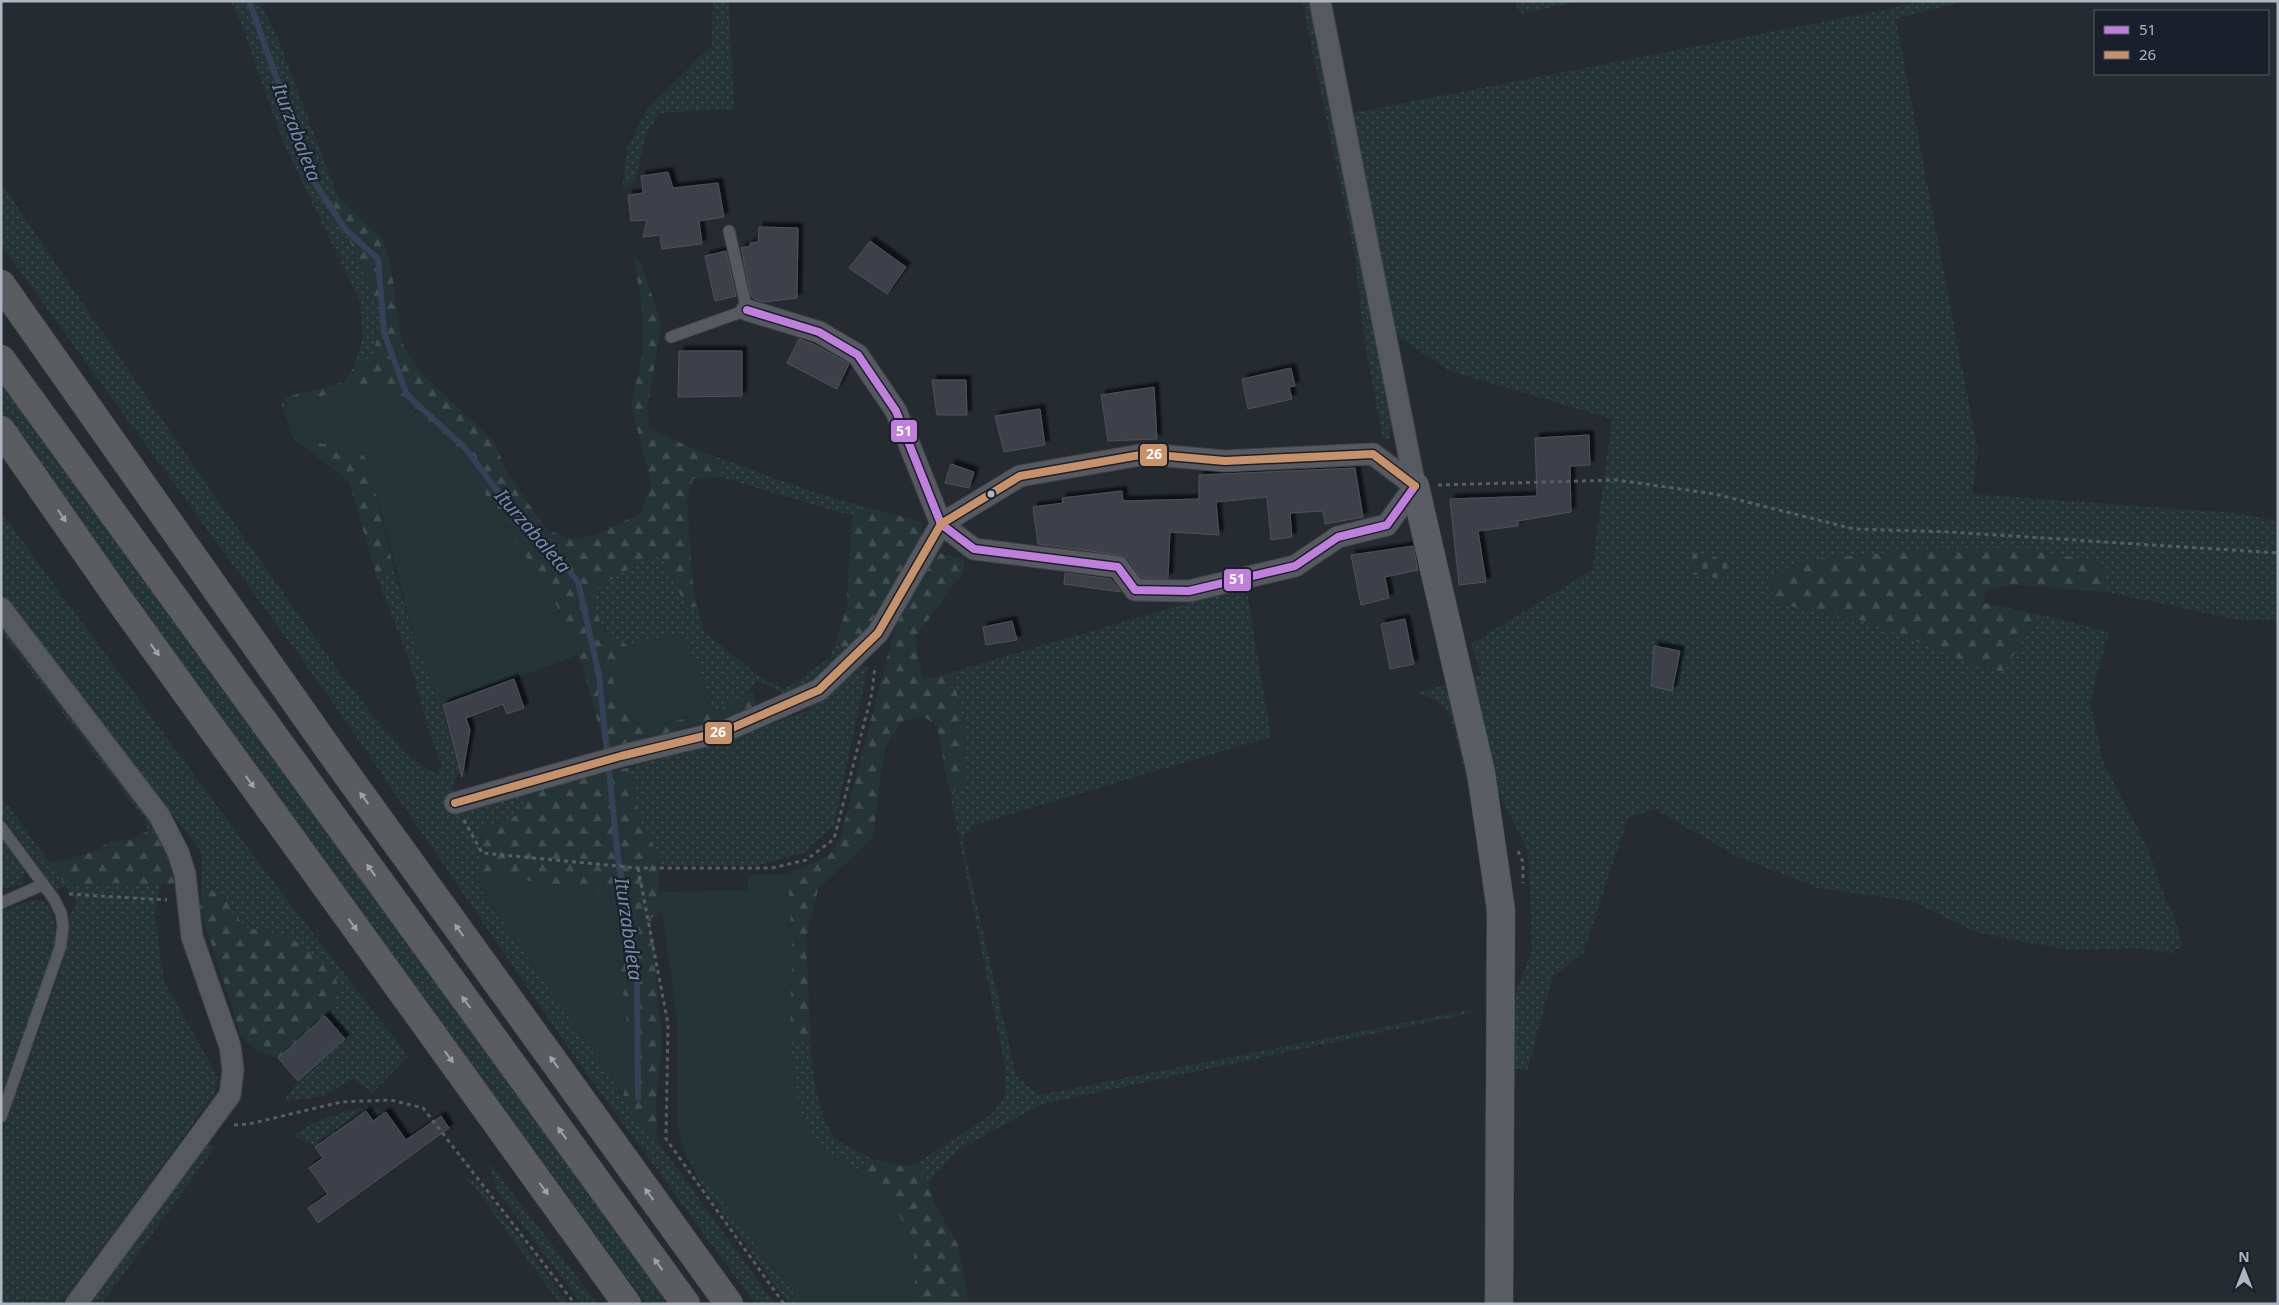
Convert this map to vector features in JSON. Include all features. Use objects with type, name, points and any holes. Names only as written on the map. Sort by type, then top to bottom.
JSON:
[{"type":"highway","points":[[1,284],[349,777],[729,1304]]},
{"type":"highway","points":[[1,293],[98,422]]},
{"type":"highway","points":[[1,359],[686,1304]]},
{"type":"highway","points":[[1,430],[35,476],[120,601],[627,1304]]},
{"type":"highway","points":[[1,448],[35,476]]},
{"type":"street","points":[[1320,1],[1415,486],[1481,773],[1501,910],[1499,1304]]},
{"type":"street","points":[[747,310],[819,332],[858,355],[896,410],[941,524],[974,549],[1118,567],[1135,590],[1189,591],[1295,566],[1338,537],[1387,525],[1415,486]]},
{"type":"street","points":[[455,803],[621,756],[725,731],[819,690],[878,633],[941,524],[1020,476],[1146,454],[1226,461],[1373,454],[1415,486]]},
{"type":"street","points":[[1,608],[159,815],[178,852],[185,874],[192,937],[230,1046],[233,1070],[230,1095],[76,1304]]},
{"type":"lane","points":[[671,336],[747,310],[729,231]]},
{"type":"lane","points":[[1,827],[42,885],[54,898],[61,913],[63,926],[60,948],[1,1117]]},
{"type":"lane","points":[[1,903],[42,885]]},
{"type":"path","points":[[1415,486],[1616,480],[1715,494],[1854,529],[1949,532],[2278,553]]},
{"type":"path","points":[[455,803],[482,853],[638,868],[772,868],[806,860],[834,839],[872,693],[878,633]]},
{"type":"path","points":[[638,868],[668,1024],[666,1139],[784,1304]]},
{"type":"path","points":[[72,893],[187,901]]},
{"type":"path","points":[[206,1127],[249,1124],[341,1102],[391,1100],[423,1108],[575,1304]]},
{"type":"green space","points":[[231,1],[259,1],[277,36],[338,197],[330,206],[332,221],[348,237],[381,312],[374,352],[354,367],[363,338],[360,302],[283,142],[242,26]]},
{"type":"green space","points":[[713,1],[729,1],[734,109],[659,113],[646,135],[636,179],[622,191],[627,149],[647,109],[712,45]]},
{"type":"green space","points":[[1302,1],[1311,1],[1392,427],[1389,439],[1383,440],[1364,339],[1355,257]]},
{"type":"green space","points":[[1514,1],[1580,1],[1521,14]]},
{"type":"green space","points":[[1918,1],[1965,1],[1896,19],[1978,452],[1972,494],[2236,513],[2278,521],[2278,620],[2238,620],[2108,592],[2102,563],[2025,548],[1933,549],[1811,559],[1769,577],[1774,603],[1869,622],[1967,662],[2003,672],[2039,614],[2109,632],[2090,702],[2104,764],[2146,844],[2161,888],[2175,919],[2183,946],[2171,953],[2135,948],[2067,950],[1978,933],[1911,901],[1817,888],[1736,856],[1655,809],[1628,818],[1583,953],[1553,977],[1527,1071],[1508,1066],[1511,1004],[1532,950],[1528,850],[1490,777],[1468,679],[1481,675],[1471,644],[1592,570],[1612,419],[1450,371],[1391,331],[1352,113],[1894,8]]},
{"type":"green space","points":[[1,183],[211,491],[344,678],[380,724],[411,758],[436,774],[442,767],[427,726],[409,659],[377,577],[394,569],[416,644],[441,707],[460,772],[453,782],[455,811],[528,792],[519,815],[481,830],[480,874],[473,878],[623,1096],[644,1133],[658,1142],[775,1304],[755,1304],[581,1066],[331,700],[1,245]]},
{"type":"green space","points":[[338,197],[382,239],[391,266],[402,343],[423,375],[493,440],[508,474],[547,530],[573,539],[595,535],[641,513],[651,484],[631,404],[643,353],[643,314],[634,259],[642,264],[661,324],[647,412],[650,428],[689,447],[722,459],[721,477],[693,479],[687,500],[693,587],[697,606],[687,608],[661,556],[640,562],[594,590],[596,608],[601,624],[611,636],[627,645],[613,680],[629,718],[647,728],[719,710],[753,690],[758,709],[605,749],[581,662],[555,602],[470,471],[399,394],[381,380],[282,407],[282,398],[344,382],[354,367],[374,352],[381,312],[348,237],[332,221],[330,206]]},
{"type":"green space","points":[[1,380],[669,1304],[646,1304],[1,416]]},
{"type":"green space","points":[[381,380],[399,394],[470,471],[555,602],[578,655],[441,707],[416,644],[367,459],[357,450],[293,438],[282,407]]},
{"type":"green space","points":[[293,438],[357,450],[367,459],[394,569],[377,577],[349,482]]},
{"type":"green space","points":[[722,459],[816,493],[863,506],[852,516],[721,477]]},
{"type":"green space","points":[[863,506],[923,522],[918,548],[873,621],[845,654],[836,640],[846,610],[852,516]]},
{"type":"green space","points":[[1,512],[253,855],[408,1056],[373,1093],[353,1078],[324,1096],[283,1102],[298,1081],[345,1039],[325,1016],[340,990],[298,942],[283,935],[248,928],[233,914],[223,894],[202,887],[202,853],[1,590]]},
{"type":"green space","points":[[2025,548],[2102,563],[2108,592],[2015,585],[1987,590],[1984,603],[2039,614],[2003,672],[1967,662],[1869,622],[1774,603],[1769,577],[1811,559],[1933,549]]},
{"type":"green space","points":[[935,552],[964,559],[964,571],[915,638],[923,680],[955,671],[958,708],[965,722],[965,785],[950,794],[937,726],[923,716],[902,722],[884,750],[873,838],[818,889],[806,939],[811,1046],[790,1036],[792,950],[788,874],[829,855],[840,839],[895,627]]},
{"type":"green space","points":[[1692,553],[1728,559],[1726,580],[1692,574]]},
{"type":"green space","points":[[662,556],[687,608],[697,606],[704,631],[755,674],[784,689],[830,658],[836,640],[845,654],[798,693],[785,694],[757,680],[744,696],[725,707],[712,711],[700,670],[681,634],[627,645],[613,639],[596,616],[593,590],[640,562]]},
{"type":"green space","points":[[1246,586],[1271,737],[974,825],[962,839],[1016,1076],[1039,1095],[1468,1010],[1473,1013],[1042,1104],[958,1150],[928,1182],[917,1163],[991,1115],[1005,1096],[1005,1066],[950,794],[965,785],[965,722],[958,708],[955,671]]},
{"type":"green space","points":[[1,623],[150,820],[160,836],[148,831],[145,820],[1,633]]},
{"type":"green space","points":[[681,634],[700,670],[712,711],[647,728],[629,718],[613,680],[627,645]]},
{"type":"green space","points":[[856,664],[868,667],[834,825],[806,852],[761,865],[659,865],[660,857],[641,826],[630,767],[762,728],[807,711]]},
{"type":"green space","points":[[1451,683],[1487,844],[1490,1304],[1484,1304],[1484,1107],[1488,1077],[1485,990],[1487,930],[1479,850],[1467,783],[1451,718],[1438,701],[1417,693]]},
{"type":"green space","points":[[630,767],[641,826],[660,857],[659,892],[662,913],[651,918],[662,1043],[656,1104],[658,1142],[644,1133],[623,1096],[631,1059],[618,951],[614,893],[480,874],[481,830],[519,814],[528,792]]},
{"type":"green space","points":[[1,796],[67,886],[111,883],[160,885],[155,914],[164,981],[218,1077],[215,1093],[61,1304],[1,1304],[1,1137],[63,963],[69,917],[77,901],[67,887],[55,889],[1,814]]},
{"type":"green space","points":[[148,831],[160,836],[174,868],[174,883],[160,885],[111,883],[67,886],[50,863],[97,850],[111,841],[131,840]]},
{"type":"green space","points":[[1,836],[25,871],[22,884],[1,889]]},
{"type":"green space","points":[[480,874],[614,893],[618,951],[631,1059],[623,1096],[473,877]]},
{"type":"green space","points":[[788,874],[792,950],[790,1036],[799,1113],[820,1145],[859,1173],[894,1204],[913,1243],[916,1293],[901,1304],[802,1304],[684,1151],[677,1125],[677,1019],[659,892],[748,890],[748,875]]},
{"type":"green space","points":[[202,887],[223,894],[233,914],[248,928],[283,935],[298,942],[332,970],[340,990],[325,1016],[278,1058],[257,1051],[241,1036],[200,908]]},
{"type":"green space","points":[[32,900],[46,902],[55,919],[55,946],[18,1057],[1,1101],[1,911]]},
{"type":"green space","points":[[790,1036],[811,1046],[814,1080],[828,1127],[837,1139],[870,1158],[859,1173],[820,1145],[799,1113]]},
{"type":"green space","points":[[368,1107],[386,1112],[373,1121],[366,1111],[315,1147],[293,1135],[329,1117]]},
{"type":"green space","points":[[205,1144],[216,1146],[102,1304],[88,1304]]},
{"type":"green space","points":[[684,1151],[802,1304],[789,1304],[702,1185]]},
{"type":"green space","points":[[870,1158],[903,1166],[917,1163],[928,1182],[933,1200],[958,1245],[969,1304],[901,1304],[916,1293],[894,1204],[859,1173]]},
{"type":"green space","points":[[487,1160],[598,1304],[582,1304],[499,1194]]},
{"type":"green space","points":[[464,1178],[476,1181],[569,1304],[560,1304],[475,1188]]},
{"type":"building","points":[[668,172],[673,188],[718,183],[724,217],[699,221],[702,244],[662,249],[660,235],[643,237],[647,220],[631,221],[628,195],[643,193],[641,176]]},
{"type":"building","points":[[759,227],[798,228],[797,298],[763,302],[754,299],[751,295],[741,248],[750,246],[750,243],[758,242]]},
{"type":"building","points":[[870,241],[906,267],[887,294],[849,268]]},
{"type":"building","points":[[726,251],[736,296],[715,301],[705,256]]},
{"type":"building","points":[[799,339],[814,344],[849,364],[837,389],[787,363]]},
{"type":"building","points":[[679,351],[742,351],[742,396],[678,397]]},
{"type":"building","points":[[1291,368],[1295,386],[1289,387],[1292,399],[1248,409],[1242,379]]},
{"type":"building","points":[[932,380],[966,380],[967,415],[937,415]]},
{"type":"building","points":[[1154,387],[1157,439],[1108,441],[1101,395]]},
{"type":"building","points":[[1040,409],[1045,445],[1004,452],[995,416]]},
{"type":"building","points":[[1589,435],[1590,465],[1570,466],[1571,512],[1518,521],[1518,526],[1478,531],[1486,582],[1459,585],[1450,499],[1537,496],[1535,438]]},
{"type":"building","points":[[951,464],[974,472],[969,488],[945,483]]},
{"type":"building","points":[[1355,468],[1363,517],[1325,524],[1323,511],[1290,513],[1292,537],[1271,540],[1267,497],[1216,502],[1219,535],[1170,532],[1168,578],[1141,578],[1128,559],[1120,555],[1038,544],[1033,507],[1063,503],[1062,498],[1122,491],[1123,501],[1199,499],[1199,475]]},
{"type":"building","points":[[1413,546],[1418,570],[1385,577],[1389,598],[1361,605],[1351,555]]},
{"type":"building","points":[[1065,573],[1111,579],[1121,592],[1064,584]]},
{"type":"building","points":[[1405,619],[1414,664],[1390,669],[1381,624]]},
{"type":"building","points":[[1012,621],[1017,640],[986,645],[983,627]]},
{"type":"building","points":[[1654,646],[1680,651],[1672,691],[1651,686]]},
{"type":"building","points":[[514,679],[524,708],[507,714],[503,704],[466,718],[470,730],[462,777],[443,705]]},
{"type":"building","points":[[325,1016],[345,1039],[298,1081],[278,1058]]},
{"type":"building","points":[[366,1111],[373,1121],[386,1112],[406,1140],[441,1116],[449,1128],[318,1223],[308,1208],[328,1194],[309,1168],[323,1158],[315,1147]]},
{"type":"waterway","name":"Iturzabaleta","points":[[249,1],[313,180],[345,229],[378,259],[384,333],[407,395],[465,448],[527,530],[552,549],[578,582],[599,675],[618,858],[637,979],[638,1098]]},
{"type":"transit line","name":"51","points":[[747,310],[819,332],[858,355],[896,411],[941,524],[974,549],[1118,567],[1135,590],[1189,591],[1295,566],[1338,537],[1387,525],[1415,486]]},
{"type":"transit line","name":"26","points":[[455,803],[621,756],[725,731],[819,690],[878,633],[941,524],[1020,476],[1146,454],[1225,461],[1373,454],[1415,486]]}]
